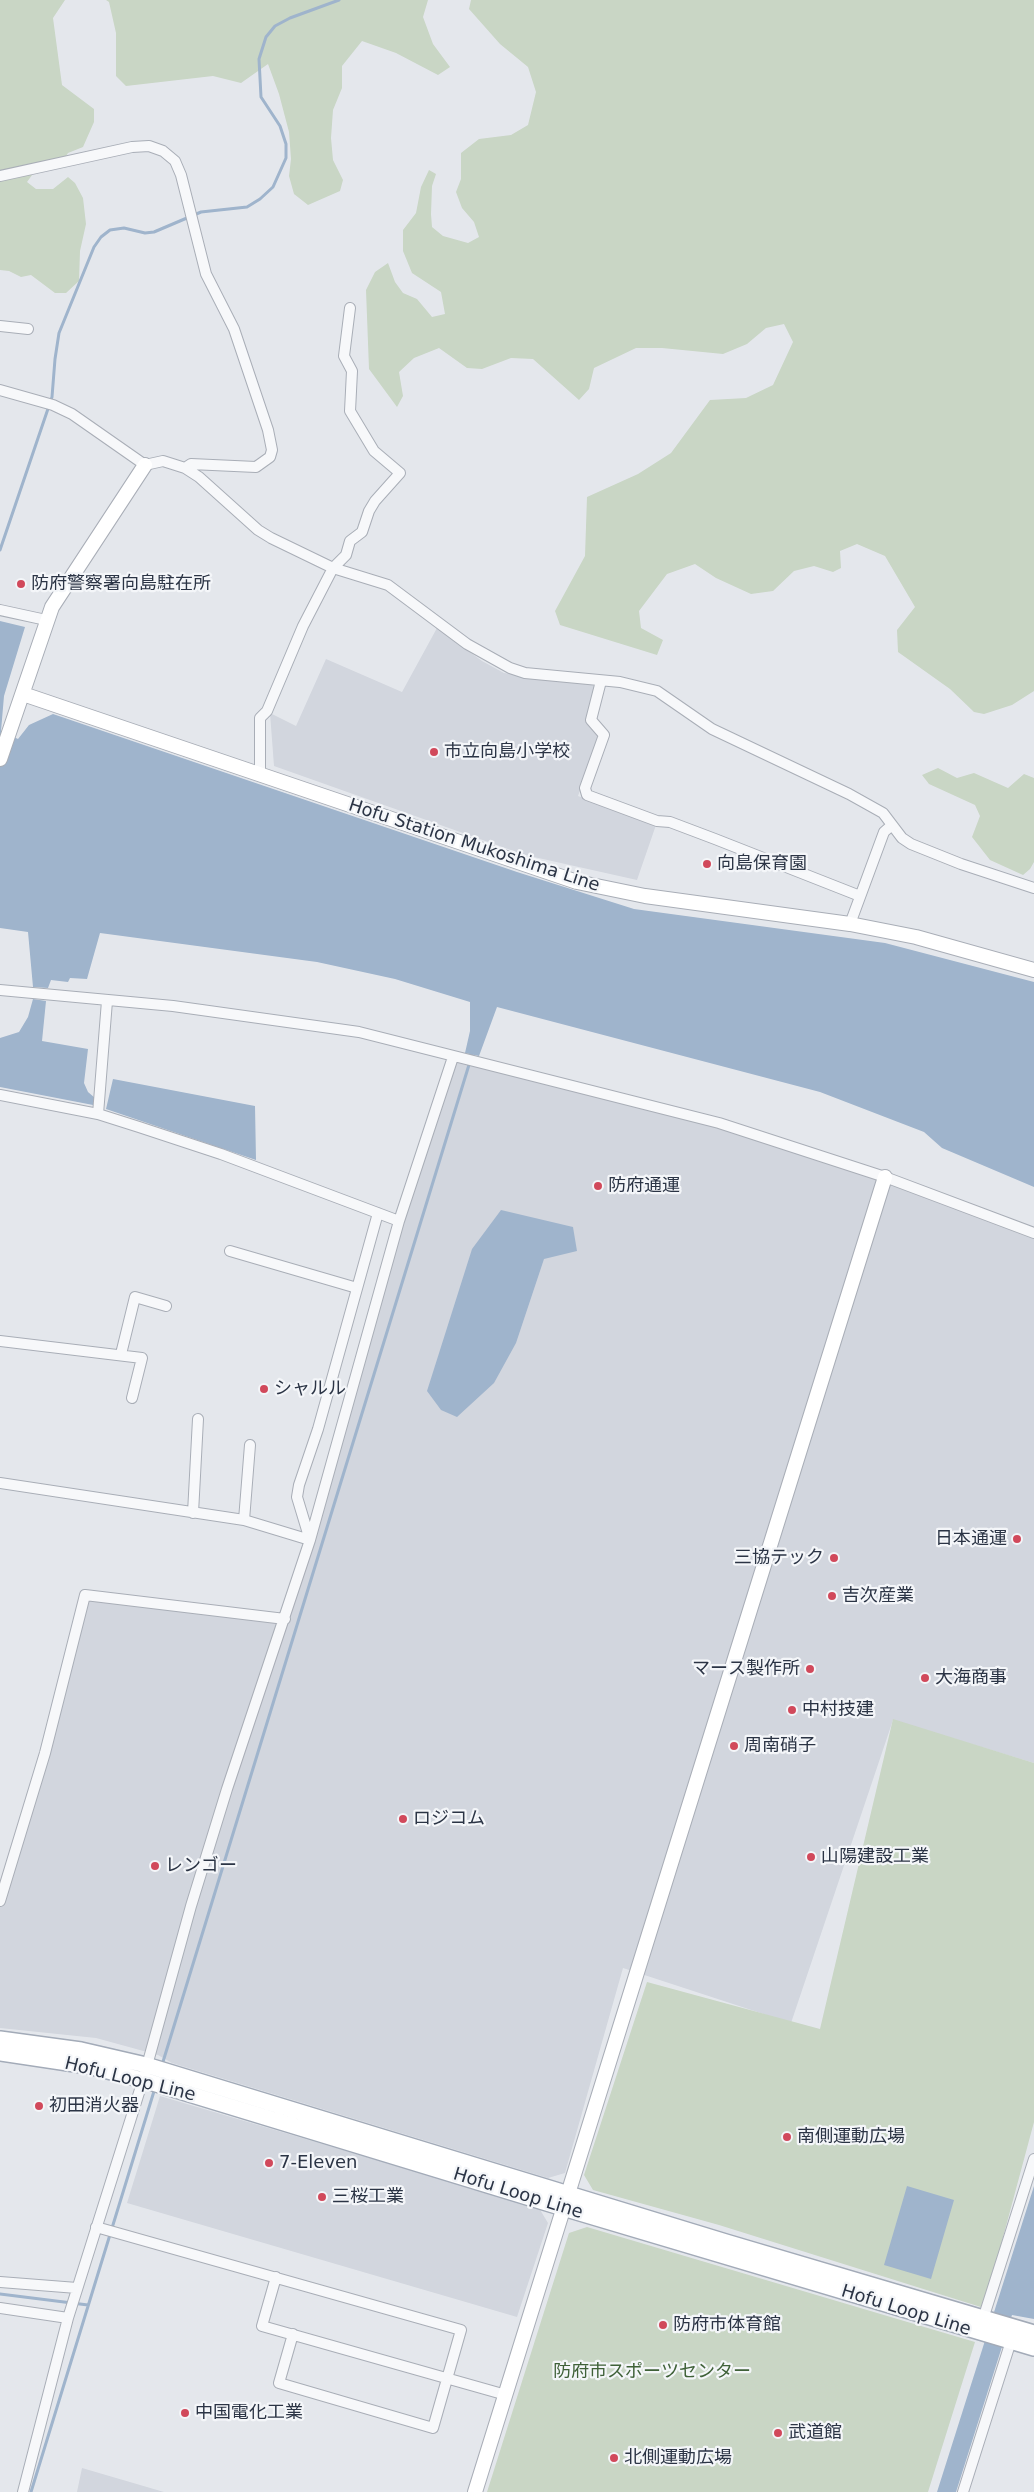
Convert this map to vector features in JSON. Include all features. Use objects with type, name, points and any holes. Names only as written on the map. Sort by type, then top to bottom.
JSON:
[{"type":"main road","name":"Hofu Loop Line","points":[[0,2039],[81,2050],[146,2064],[568,2193],[979,2325],[1034,2348]]},
{"type":"main road","name":"Hofu Loop Line","points":[[0,2053],[88,2066],[143,2080],[563,2208],[979,2325]]},
{"type":"main road","name":"Hofu Loop Line","points":[[1009,2336],[1034,2333]]},
{"type":"street","points":[[0,176],[132,147],[149,146],[163,151],[175,161],[181,175],[206,274],[234,329],[268,430],[272,450],[270,457],[256,467],[192,464],[185,468]]},
{"type":"street","points":[[260,776],[260,718],[267,711],[303,626],[333,568],[346,555],[350,541],[362,532],[369,511],[375,501],[400,473],[374,451],[350,410],[352,371],[344,356],[350,308]]},
{"type":"street","points":[[0,326],[28,329]]},
{"type":"street","points":[[0,390],[53,404],[72,414],[145,465]]},
{"type":"street","points":[[0,759],[52,607],[72,580],[145,465],[162,461],[185,468],[199,477],[258,530],[333,568],[388,585],[467,644],[510,668],[525,673],[620,682],[657,691],[712,729],[849,794],[883,813],[902,838],[911,844],[960,864],[1034,888]]},
{"type":"street","points":[[0,610],[46,620]]},
{"type":"street","points":[[601,681],[591,720],[604,735],[586,788],[587,795],[657,821],[670,822],[706,835],[860,896]]},
{"type":"street","name":"Hofu Station Mukoshima Line","points":[[23,694],[260,776],[578,882],[645,896],[798,915],[850,924],[916,937],[1034,970]]},
{"type":"street","points":[[850,924],[884,832],[892,825]]},
{"type":"street","points":[[0,990],[173,1006],[359,1032],[719,1123],[885,1177],[1034,1233]]},
{"type":"street","points":[[98,1114],[107,1001]]},
{"type":"street","points":[[23,2492],[68,2318],[143,2080],[146,2064],[227,1789],[310,1540],[399,1221],[453,1057]]},
{"type":"street","points":[[0,1095],[98,1114],[221,1154],[399,1221]]},
{"type":"street","points":[[475,2492],[885,1177]]},
{"type":"street","points":[[310,1540],[296,1497],[318,1429],[378,1213]]},
{"type":"street","points":[[230,1251],[357,1288]]},
{"type":"street","points":[[120,1354],[135,1297],[166,1306]]},
{"type":"street","points":[[0,1341],[142,1358],[132,1398]]},
{"type":"street","points":[[193,1512],[198,1419]]},
{"type":"street","points":[[244,1520],[250,1445]]},
{"type":"street","points":[[0,1482],[244,1520],[310,1540]]},
{"type":"street","points":[[0,1901],[45,1753],[85,1595],[285,1619]]},
{"type":"street","points":[[979,2325],[1034,2159]]},
{"type":"street","points":[[96,2227],[461,2330],[433,2428],[279,2383],[293,2334]]},
{"type":"street","points":[[276,2277],[262,2326],[506,2395]]},
{"type":"street","points":[[0,2282],[77,2288]]},
{"type":"street","points":[[0,2308],[68,2318]]},
{"type":"street","points":[[963,2492],[1009,2336]]},
{"type":"shaded area","name":"市立向島小学校","points":[[437,628],[482,661],[504,673],[598,686],[587,724],[599,737],[578,796],[656,825],[637,880],[525,855],[274,766],[270,713],[296,726],[326,659],[402,692]]},
{"type":"shaded area","points":[[453,1057],[719,1123],[1034,1233],[1034,1763],[893,1720],[791,2023],[623,1968],[565,2173],[548,2178],[172,2063],[158,2055],[96,2038],[0,2028],[0,1908],[85,1595],[285,1619]]},
{"type":"shaded area","points":[[160,2096],[539,2208],[548,2223],[517,2317],[127,2203]]},
{"type":"shaded area","points":[[82,2468],[164,2492],[77,2492]]},
{"type":"green space","points":[[0,0],[65,0],[53,18],[62,85],[94,109],[94,122],[83,147],[68,153],[59,167],[35,171],[27,182],[36,189],[53,189],[68,177],[75,183],[83,198],[86,224],[80,251],[79,281],[66,293],[55,293],[31,275],[21,277],[9,271],[0,270]]},
{"type":"green space","points":[[106,0],[428,0],[423,17],[433,44],[450,67],[438,75],[396,53],[362,41],[342,66],[342,88],[333,110],[331,138],[333,160],[343,180],[340,191],[308,205],[294,194],[289,176],[291,159],[289,132],[279,94],[268,64],[241,83],[213,76],[126,86],[116,76],[116,33],[109,2]]},
{"type":"green space","points":[[471,0],[1034,0],[1034,691],[1012,705],[984,714],[974,712],[950,689],[898,652],[897,630],[915,607],[885,556],[857,544],[840,551],[841,568],[833,572],[814,566],[794,571],[773,591],[751,594],[716,578],[695,564],[667,574],[639,611],[641,628],[663,640],[657,655],[560,625],[555,611],[585,556],[587,497],[638,474],[671,453],[710,400],[746,398],[773,385],[793,342],[784,324],[766,328],[747,344],[723,354],[662,348],[636,348],[594,368],[589,389],[579,400],[533,359],[511,358],[482,369],[467,368],[439,348],[414,358],[399,372],[403,396],[397,407],[369,369],[366,290],[375,272],[388,263],[395,282],[403,293],[417,299],[432,317],[445,314],[441,292],[412,273],[403,251],[403,230],[416,213],[421,187],[429,170],[436,174],[432,186],[432,227],[443,236],[468,243],[479,237],[474,222],[462,208],[456,192],[461,179],[461,153],[479,139],[511,135],[528,125],[536,92],[528,67],[500,44],[469,9]]},
{"type":"green space","points":[[938,768],[957,778],[974,773],[1008,788],[1024,774],[1034,778],[1034,862],[1023,875],[990,860],[972,837],[980,816],[975,805],[929,784],[922,775]]},
{"type":"green space","points":[[893,1719],[1034,1763],[1034,2122],[984,2308],[719,2225],[593,2190],[584,2175],[647,1982],[820,2029]]},
{"type":"green space","name":"防府市スポーツセンター","points":[[587,2227],[975,2342],[928,2492],[487,2492],[569,2233]]},
{"type":"water","points":[[0,621],[25,627],[4,696],[1,731],[18,739],[29,725],[53,714],[517,872],[634,909],[885,943],[1034,982],[1034,1187],[942,1148],[924,1132],[820,1092],[497,1007],[479,1056],[465,1053],[470,1031],[470,1002],[395,979],[317,962],[100,933],[87,979],[70,978],[68,982],[51,980],[48,988],[33,987],[28,932],[0,928]]},
{"type":"water","points":[[33,999],[46,1001],[42,1041],[88,1049],[84,1083],[88,1092],[95,1098],[93,1105],[0,1087],[0,1038],[19,1032],[28,1017]]},
{"type":"water","points":[[113,1079],[255,1106],[256,1160],[106,1109]]},
{"type":"water","points":[[501,1210],[573,1227],[577,1251],[544,1259],[516,1343],[494,1383],[457,1417],[441,1410],[427,1391],[472,1249]]},
{"type":"water","points":[[907,2186],[954,2200],[931,2279],[884,2265]]},
{"type":"water","points":[[1034,2186],[1034,2319],[1012,2315],[956,2492],[937,2492]]},
{"type":"waterway","points":[[0,550],[52,397],[59,333],[94,247],[101,237],[110,230],[124,228],[145,233],[154,232],[201,212],[247,207],[260,199],[273,187],[286,158],[286,144],[280,126],[261,97],[259,59],[266,37],[275,26],[290,18],[339,0]]},
{"type":"waterway","points":[[162,2065],[472,1055]]},
{"type":"waterway","points":[[31,2492],[155,2088]]},
{"type":"waterway","points":[[0,2294],[88,2305]]},
{"type":"place","name":"防府警察署向島駐在所","points":[[21,584]]},
{"type":"place","name":"市立向島小学校","points":[[434,752]]},
{"type":"place","name":"向島保育園","points":[[707,864]]},
{"type":"place","name":"防府通運","points":[[598,1186]]},
{"type":"place","name":"シャルル","points":[[264,1389]]},
{"type":"place","name":"日本通運","points":[[1017,1539]]},
{"type":"place","name":"三協テック","points":[[834,1558]]},
{"type":"place","name":"吉次産業","points":[[832,1596]]},
{"type":"place","name":"マース製作所","points":[[810,1669]]},
{"type":"place","name":"大海商事","points":[[925,1678]]},
{"type":"place","name":"中村技建","points":[[792,1710]]},
{"type":"place","name":"周南硝子","points":[[734,1746]]},
{"type":"place","name":"ロジコム","points":[[403,1819]]},
{"type":"place","name":"山陽建設工業","points":[[811,1857]]},
{"type":"place","name":"レンゴー","points":[[155,1866]]},
{"type":"place","name":"初田消火器","points":[[39,2106]]},
{"type":"place","name":"南側運動広場","points":[[787,2137]]},
{"type":"place","name":"7-Eleven","points":[[269,2163]]},
{"type":"place","name":"三桜工業","points":[[322,2197]]},
{"type":"place","name":"防府市体育館","points":[[663,2325]]},
{"type":"place","name":"中国電化工業","points":[[185,2413]]},
{"type":"place","name":"武道館","points":[[778,2433]]},
{"type":"place","name":"北側運動広場","points":[[614,2458]]}]
